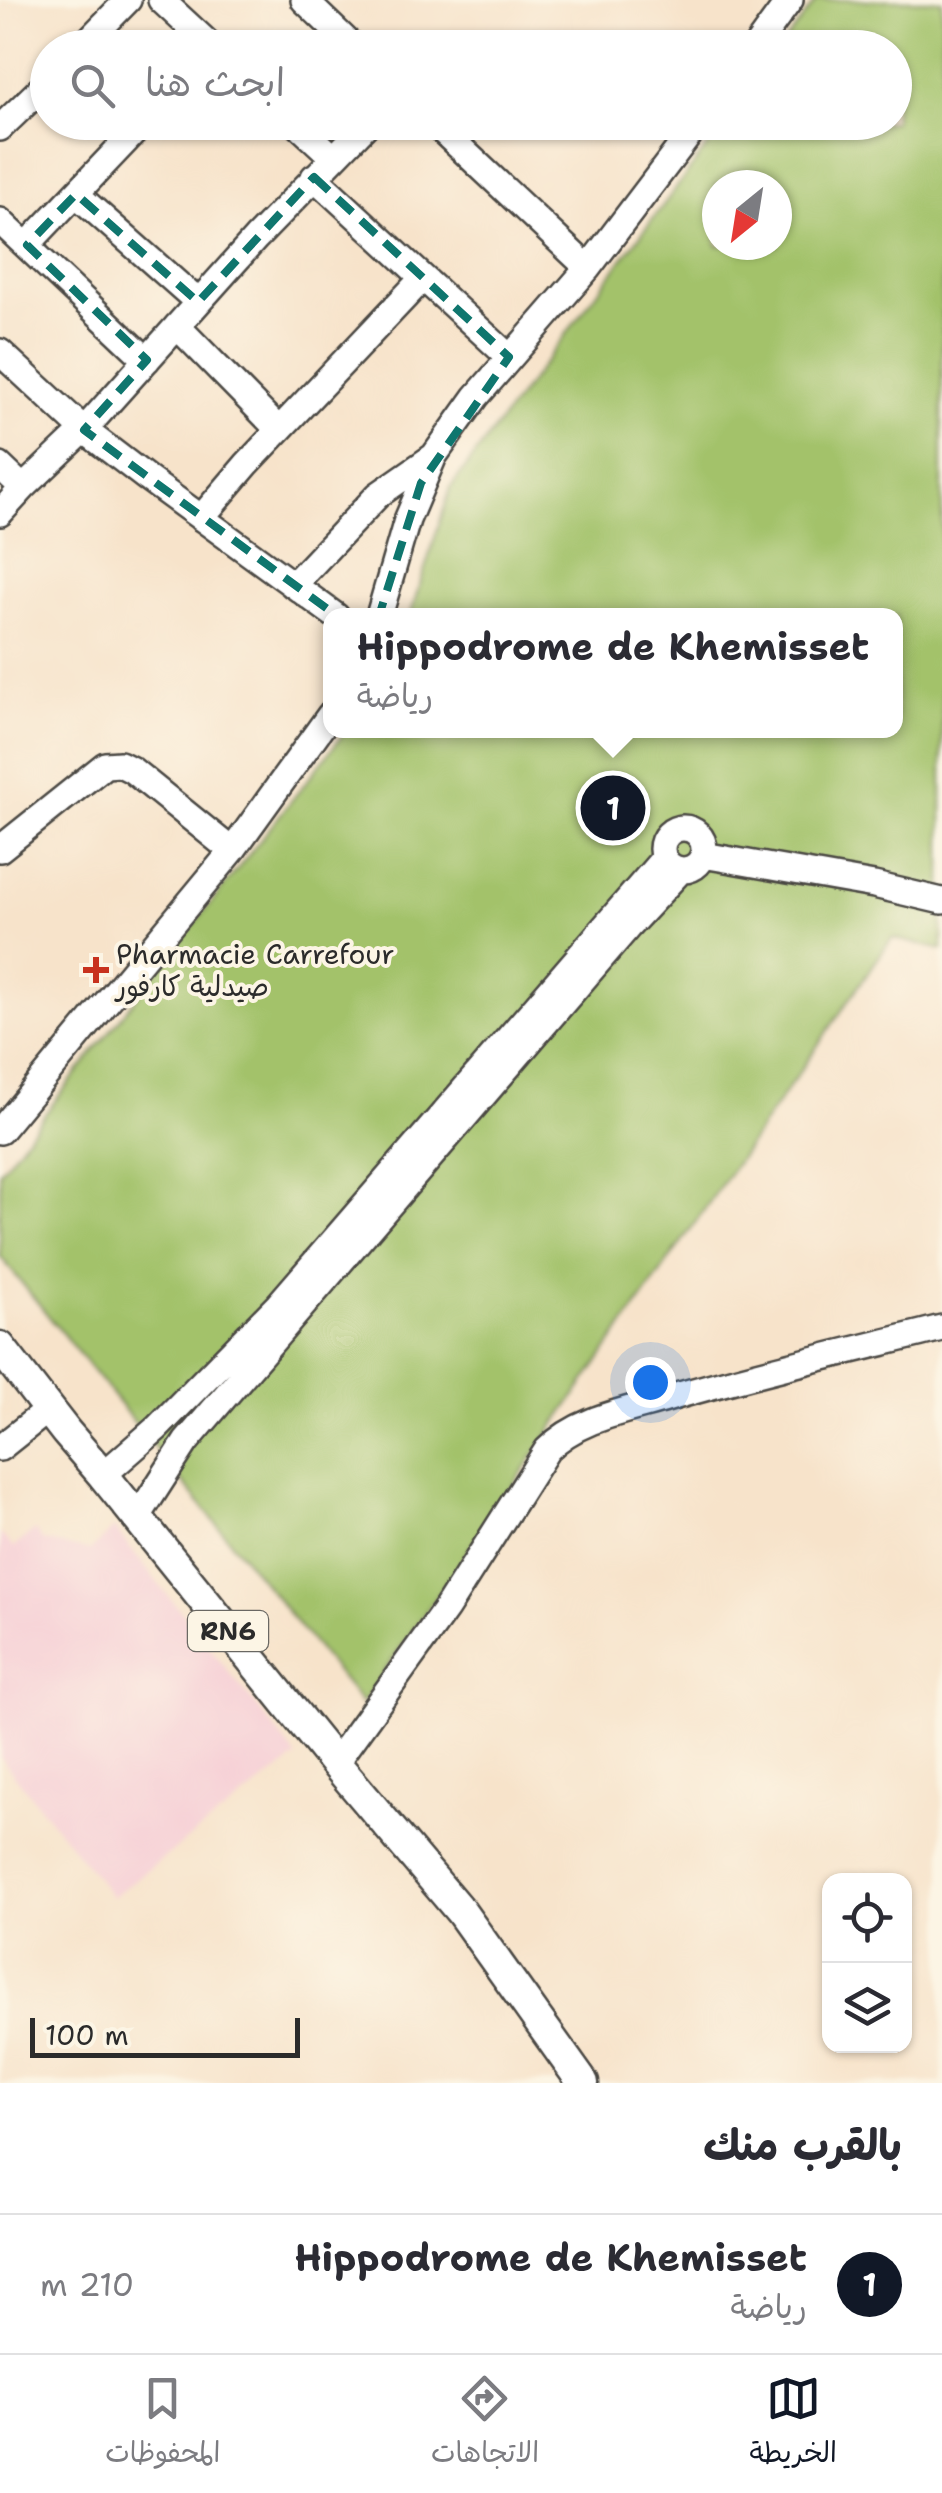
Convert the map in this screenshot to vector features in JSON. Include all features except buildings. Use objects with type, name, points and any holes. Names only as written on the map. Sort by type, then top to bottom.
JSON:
[{"type":"main road","name":"RN6","points":[[0,1347],[336,1763],[462,1912],[583,2083]]},
{"type":"street","points":[[99,30],[128,0]]},
{"type":"street","points":[[161,0],[194,30]]},
{"type":"street","points":[[304,0],[335,30]]},
{"type":"street","points":[[768,30],[790,0]]},
{"type":"street","points":[[0,128],[30,99]]},
{"type":"street","points":[[27,245],[127,140]]},
{"type":"street","points":[[314,140],[334,158]]},
{"type":"street","points":[[0,513],[84,430],[198,302],[352,140]]},
{"type":"street","points":[[452,140],[588,268]]},
{"type":"street","points":[[381,608],[408,520],[434,456],[476,397],[588,268],[686,140]]},
{"type":"street","points":[[314,177],[509,357]]},
{"type":"street","points":[[76,194],[198,302]]},
{"type":"street","points":[[0,222],[147,360]]},
{"type":"street","points":[[201,518],[422,279]]},
{"type":"street","points":[[177,326],[279,430]]},
{"type":"street","points":[[0,352],[84,430],[325,608]]},
{"type":"street","points":[[293,585],[378,495],[434,456]]},
{"type":"street","points":[[0,466],[23,488]]},
{"type":"street","points":[[0,1131],[232,851],[323,725]]},
{"type":"street","points":[[0,849],[105,765],[120,764],[232,851]]},
{"type":"street","points":[[680,828],[692,830],[701,838],[703,855],[694,866],[672,864],[663,841],[680,828]]},
{"type":"street","points":[[703,855],[942,900]]},
{"type":"street","points":[[103,1475],[157,1428],[278,1305],[672,864]]},
{"type":"street","points":[[137,1518],[186,1442],[628,926],[672,864]]},
{"type":"street","points":[[336,1763],[446,1608],[547,1450],[561,1436],[599,1420],[742,1376],[942,1328]]},
{"type":"street","points":[[0,1448],[49,1409]]},
{"type":"highlighted area","points":[[314,177],[509,357],[421,483],[371,641],[84,430],[147,360],[27,245],[76,194],[198,302]]},
{"type":"shaded area","points":[[114,1528],[297,1757],[112,1897],[0,1757],[0,1533],[13,1548],[35,1530],[43,1541],[90,1551]]},
{"type":"green space","points":[[817,0],[942,0],[942,950],[892,938],[362,1704],[0,1256],[0,1171],[340,738],[903,738],[903,608],[412,608],[451,487],[712,140],[912,140],[912,30],[794,30]]},
{"type":"place","name":"Hippodrome de Khemisset","points":[[613,808]]},
{"type":"place","name":"Pharmacie Carrefour صيدلية كارفور","points":[[96,970]]}]
